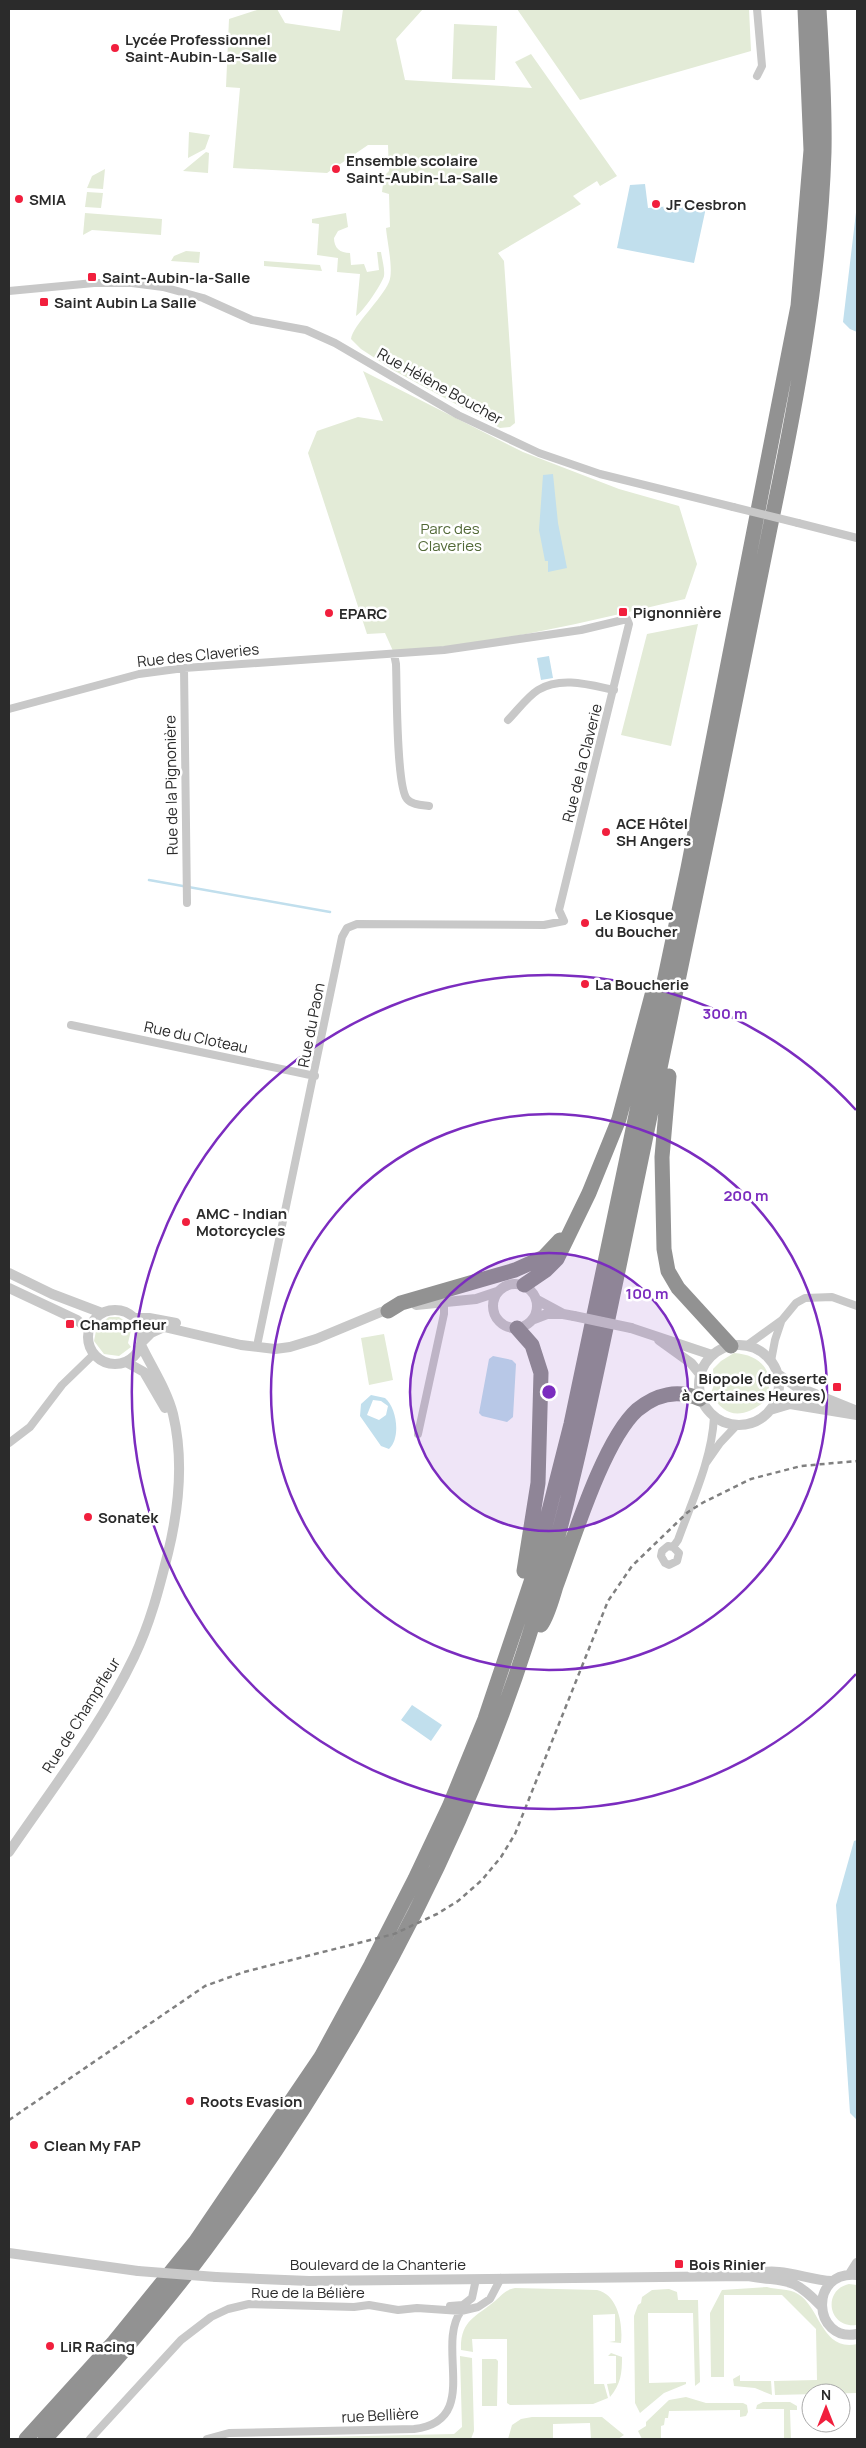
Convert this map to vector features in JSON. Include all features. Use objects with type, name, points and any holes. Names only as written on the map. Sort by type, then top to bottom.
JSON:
[{"type":"highway","points":[[26,2439],[114,2342],[196,2241],[321,2057],[411,1888],[445,1816],[485,1718],[512,1641],[549,1518],[572,1424],[688,868],[798,306],[811,150],[805,9]]},
{"type":"highway","points":[[45,2439],[123,2352],[207,2247],[333,2063],[428,1885],[464,1809],[528,1640],[584,1431],[676,996],[785,457],[811,310],[824,150],[823,74],[818,9]]},
{"type":"highway","points":[[524,1285],[546,1270],[557,1259],[605,1156],[621,1111],[675,900],[688,868]]},
{"type":"highway","points":[[676,996],[678,1022],[666,1095],[662,1157],[664,1249],[668,1271],[678,1288],[739,1346]]},
{"type":"highway","points":[[388,1311],[401,1304],[515,1270],[544,1257],[555,1247],[582,1208]]},
{"type":"highway","points":[[512,1641],[511,1620],[528,1554],[538,1483],[541,1395],[541,1373],[537,1358],[532,1345],[517,1328]]},
{"type":"highway","points":[[528,1640],[543,1623],[592,1490],[624,1425],[638,1410],[668,1394],[688,1393],[700,1399]]},
{"type":"street","points":[[757,9],[762,66],[757,76]]},
{"type":"street","name":"Rue Hélène Boucher","points":[[9,291],[94,283],[132,283],[163,287],[203,298],[252,320],[306,330],[335,343],[453,413],[539,452],[600,474],[857,538]]},
{"type":"street","name":"Rue des Claveries","points":[[9,709],[139,674],[184,668],[444,650],[581,630],[627,620]]},
{"type":"street","name":"Rue de la Claverie","points":[[564,921],[559,910],[629,629],[627,620]]},
{"type":"street","points":[[394,654],[400,763],[405,796],[412,802],[429,806]]},
{"type":"street","name":"Rue de la Pignonière","points":[[184,668],[187,903]]},
{"type":"street","name":"Rue de la Claverie","points":[[508,720],[538,690],[554,685],[574,682],[614,690]]},
{"type":"street","name":"Rue du Paon","points":[[258,1341],[315,1076],[342,937],[348,928],[357,924],[544,925],[564,921]]},
{"type":"street","name":"Rue du Cloteau","points":[[71,1025],[315,1076]]},
{"type":"street","points":[[9,1273],[52,1294],[102,1313],[119,1310],[135,1318],[156,1319],[258,1341],[305,1342]]},
{"type":"street","points":[[102,1313],[94,1320],[89,1330],[88,1338],[94,1354],[109,1363],[126,1362],[138,1352],[151,1333],[164,1327],[259,1348],[290,1347],[344,1329],[388,1311],[444,1301],[476,1299],[497,1292],[505,1285],[514,1283],[524,1285],[532,1291],[537,1300],[538,1310],[534,1319]]},
{"type":"street","points":[[9,1288],[77,1320],[89,1330]]},
{"type":"street","points":[[493,1311],[493,1301],[497,1292]]},
{"type":"street","points":[[857,1306],[832,1297],[813,1296],[796,1303],[782,1320],[739,1346],[712,1355],[704,1364],[698,1387],[700,1399],[714,1417],[736,1426],[755,1422],[770,1410],[790,1404],[857,1416]]},
{"type":"street","points":[[476,1299],[493,1311],[502,1324],[517,1328],[548,1314],[568,1315],[630,1328],[712,1355]]},
{"type":"street","points":[[537,1300],[568,1315]]},
{"type":"street","points":[[418,1434],[444,1314],[444,1301]]},
{"type":"street","points":[[135,1318],[142,1333],[142,1344]]},
{"type":"street","points":[[771,1361],[775,1340],[782,1320]]},
{"type":"street","points":[[652,1335],[691,1363],[700,1374]]},
{"type":"street","name":"Rue de Champfleur","points":[[9,1852],[112,1699],[150,1619],[172,1537],[179,1495],[173,1414],[162,1385],[142,1344]]},
{"type":"street","points":[[739,1346],[760,1351],[771,1361],[778,1374],[779,1387],[776,1399],[770,1410]]},
{"type":"street","points":[[9,1443],[30,1427],[62,1385],[94,1354]]},
{"type":"street","name":"Rue de Champfleur","points":[[126,1362],[144,1372],[161,1400],[176,1437]]},
{"type":"street","points":[[778,1374],[795,1386],[857,1411]]},
{"type":"street","points":[[673,1547],[695,1495],[713,1434],[714,1417]]},
{"type":"street","points":[[702,1469],[720,1443],[736,1426]]},
{"type":"street","name":"Boulevard de la Chanterie","points":[[9,2253],[138,2271],[298,2281],[748,2276],[789,2280],[821,2306],[823,2316],[835,2330],[843,2334],[857,2334]]},
{"type":"street","points":[[821,2306],[826,2288],[832,2281],[854,2275],[857,2263]]},
{"type":"street","name":"Boulevard de la Chanterie","points":[[748,2276],[762,2272],[792,2272],[816,2280],[832,2281]]},
{"type":"street","name":"Rue de la Bélière","points":[[428,2308],[461,2311],[478,2307],[490,2300],[501,2278]]},
{"type":"street","name":"Rue de la Bélière","points":[[90,2439],[192,2329],[228,2309],[249,2304],[354,2307],[370,2305],[398,2310],[458,2306],[472,2298],[476,2279]]},
{"type":"street","name":"rue Bellière","points":[[207,2439],[229,2433],[414,2429],[428,2426],[441,2418],[452,2399],[452,2330],[461,2311]]},
{"type":"green space","points":[[260,9],[277,9],[285,23],[340,31],[343,9],[423,9],[396,39],[405,80],[532,88],[515,62],[531,54],[617,176],[600,186],[597,181],[573,196],[581,204],[498,253],[504,261],[515,423],[510,427],[500,428],[393,370],[361,349],[351,339],[357,327],[385,289],[390,277],[391,264],[386,228],[390,227],[389,194],[382,192],[384,176],[389,171],[388,145],[368,145],[327,173],[233,168],[240,88],[226,87],[229,19]]},
{"type":"green space","points":[[517,9],[749,9],[751,51],[580,100]]},
{"type":"green space","points":[[454,24],[497,26],[495,80],[452,79]]},
{"type":"green space","points":[[189,132],[210,135],[205,149],[188,158]]},
{"type":"green space","points":[[206,152],[209,153],[208,173],[183,171]]},
{"type":"green space","points":[[105,169],[103,189],[87,188],[92,176]]},
{"type":"green space","points":[[87,192],[103,193],[101,208],[85,207]]},
{"type":"green space","points":[[85,213],[162,219],[161,235],[92,230],[83,235]]},
{"type":"green space","points":[[346,213],[348,227],[338,231],[334,238],[336,247],[343,252],[350,253],[351,265],[364,264],[367,272],[379,270],[377,252],[381,252],[384,270],[383,280],[356,316],[360,274],[337,272],[338,258],[317,255],[319,224],[312,223],[312,219]]},
{"type":"green space","points":[[186,251],[200,252],[199,263],[171,261],[174,256]]},
{"type":"green space","points":[[264,261],[320,265],[322,271],[264,266]]},
{"type":"green space","name":"Parc des Claveries","points":[[363,371],[523,452],[619,489],[679,506],[697,564],[685,599],[576,624],[467,644],[393,651],[385,633],[367,634],[308,453],[317,431],[358,417],[383,421]]},
{"type":"green space","points":[[698,624],[671,746],[621,735],[647,634]]},
{"type":"green space","points":[[109,1317],[119,1317],[132,1326],[128,1343],[131,1347],[119,1356],[104,1354],[94,1341],[97,1326]]},
{"type":"green space","points":[[384,1334],[393,1380],[369,1385],[361,1338]]},
{"type":"green space","points":[[734,1353],[744,1354],[759,1361],[768,1373],[769,1390],[766,1400],[743,1413],[729,1412],[717,1402],[711,1393],[714,1385],[713,1369],[721,1361]]},
{"type":"green space","points":[[849,2284],[857,2285],[856,2325],[839,2321],[834,2315],[832,2308],[832,2300],[835,2293],[840,2288]]},
{"type":"green space","points":[[767,2287],[798,2294],[812,2308],[823,2327],[836,2341],[845,2345],[857,2344],[857,2393],[851,2393],[851,2383],[801,2383],[801,2394],[775,2395],[774,2381],[817,2380],[816,2329],[782,2295],[724,2295],[724,2377],[711,2377],[710,2313],[722,2290]]},
{"type":"green space","points":[[515,2288],[597,2290],[610,2298],[615,2304],[620,2320],[621,2343],[609,2342],[615,2341],[615,2314],[593,2315],[594,2384],[604,2384],[608,2398],[593,2404],[510,2405],[507,2403],[507,2339],[472,2339],[473,2352],[461,2350],[463,2332],[470,2320],[504,2293]]},
{"type":"green space","points":[[669,2289],[677,2292],[678,2300],[698,2300],[700,2382],[695,2386],[693,2313],[648,2313],[649,2383],[686,2382],[686,2384],[664,2393],[640,2413],[635,2403],[634,2316],[642,2297],[652,2290]]},
{"type":"green space","points":[[611,2353],[622,2357],[622,2363],[619,2383],[610,2397],[607,2384],[616,2383],[616,2356],[608,2356]]},
{"type":"green space","points":[[460,2356],[472,2358],[474,2431],[471,2439],[231,2439],[454,2434],[462,2427]]},
{"type":"green space","points":[[482,2359],[496,2359],[498,2361],[497,2406],[482,2406]]},
{"type":"green space","points":[[740,2375],[740,2381],[771,2381],[772,2395],[755,2388],[734,2386],[733,2379]]},
{"type":"green space","points":[[686,2397],[706,2403],[743,2403],[747,2405],[748,2412],[746,2416],[740,2417],[740,2410],[669,2411],[668,2418],[665,2418],[664,2425],[661,2426],[661,2439],[642,2439],[638,2431],[646,2426],[646,2422],[669,2400]]},
{"type":"green space","points":[[763,2402],[790,2402],[797,2406],[797,2410],[790,2410],[791,2439],[784,2439],[784,2409],[756,2409],[757,2405]]},
{"type":"green space","points":[[532,2417],[602,2417],[624,2435],[618,2439],[591,2439],[590,2423],[553,2424],[553,2439],[508,2439],[512,2425],[521,2419]]},
{"type":"water","points":[[645,184],[648,208],[707,203],[694,263],[617,248],[630,185]]},
{"type":"water","points":[[857,204],[857,332],[850,329],[843,322]]},
{"type":"water","points":[[553,474],[558,523],[567,568],[548,572],[548,561],[545,561],[539,530],[543,475]]},
{"type":"water","points":[[549,656],[553,678],[541,680],[537,658]]},
{"type":"water","points":[[493,1356],[512,1360],[516,1364],[513,1417],[507,1422],[482,1416],[479,1413],[489,1359]]},
{"type":"water","points":[[371,1395],[385,1398],[389,1403],[395,1416],[396,1431],[393,1444],[389,1449],[381,1446],[360,1416],[361,1404]],"holes":[[[373,1400],[381,1401],[388,1406],[386,1415],[379,1420],[367,1415]]]},
{"type":"water","points":[[412,1705],[442,1725],[431,1741],[401,1720]]},
{"type":"water","points":[[857,1840],[856,2119],[850,2113],[836,1905],[854,1841]]},
{"type":"waterway","points":[[149,880],[330,912]]},
{"type":"railway","points":[[9,2120],[205,1986],[244,1972],[394,1934],[437,1914],[458,1901],[482,1880],[501,1857],[515,1834],[608,1601],[632,1566],[688,1512],[751,1479],[801,1466],[857,1461]]},
{"type":"place","name":"Lycée Professionnel Saint-Aubin-La-Salle","points":[[115,48]]},
{"type":"place","name":"Ensemble scolaire Saint-Aubin-La-Salle","points":[[336,169]]},
{"type":"place","name":"SMIA","points":[[19,199]]},
{"type":"place","name":"JF Cesbron","points":[[656,204]]},
{"type":"place","name":"Saint-Aubin-la-Salle","points":[[92,277]]},
{"type":"place","name":"Saint Aubin La Salle","points":[[44,302]]},
{"type":"place","name":"Pignonnière","points":[[623,612]]},
{"type":"place","name":"EPARC","points":[[329,613]]},
{"type":"place","name":"ACE Hôtel SH Angers","points":[[606,832]]},
{"type":"place","name":"Le Kiosque du Boucher","points":[[585,923]]},
{"type":"place","name":"La Boucherie","points":[[585,984]]},
{"type":"place","name":"AMC - Indian Motorcycles","points":[[186,1222]]},
{"type":"place","name":"Champfleur","points":[[70,1324]]},
{"type":"place","name":"Biopole (desserte à Certaines Heures)","points":[[837,1387]]},
{"type":"place","name":"Sonatek","points":[[88,1517]]},
{"type":"place","name":"Roots Evasion","points":[[190,2101]]},
{"type":"place","name":"Clean My FAP","points":[[34,2145]]},
{"type":"place","name":"Bois Rinier","points":[[679,2264]]},
{"type":"place","name":"LiR Racing","points":[[50,2346]]}]
